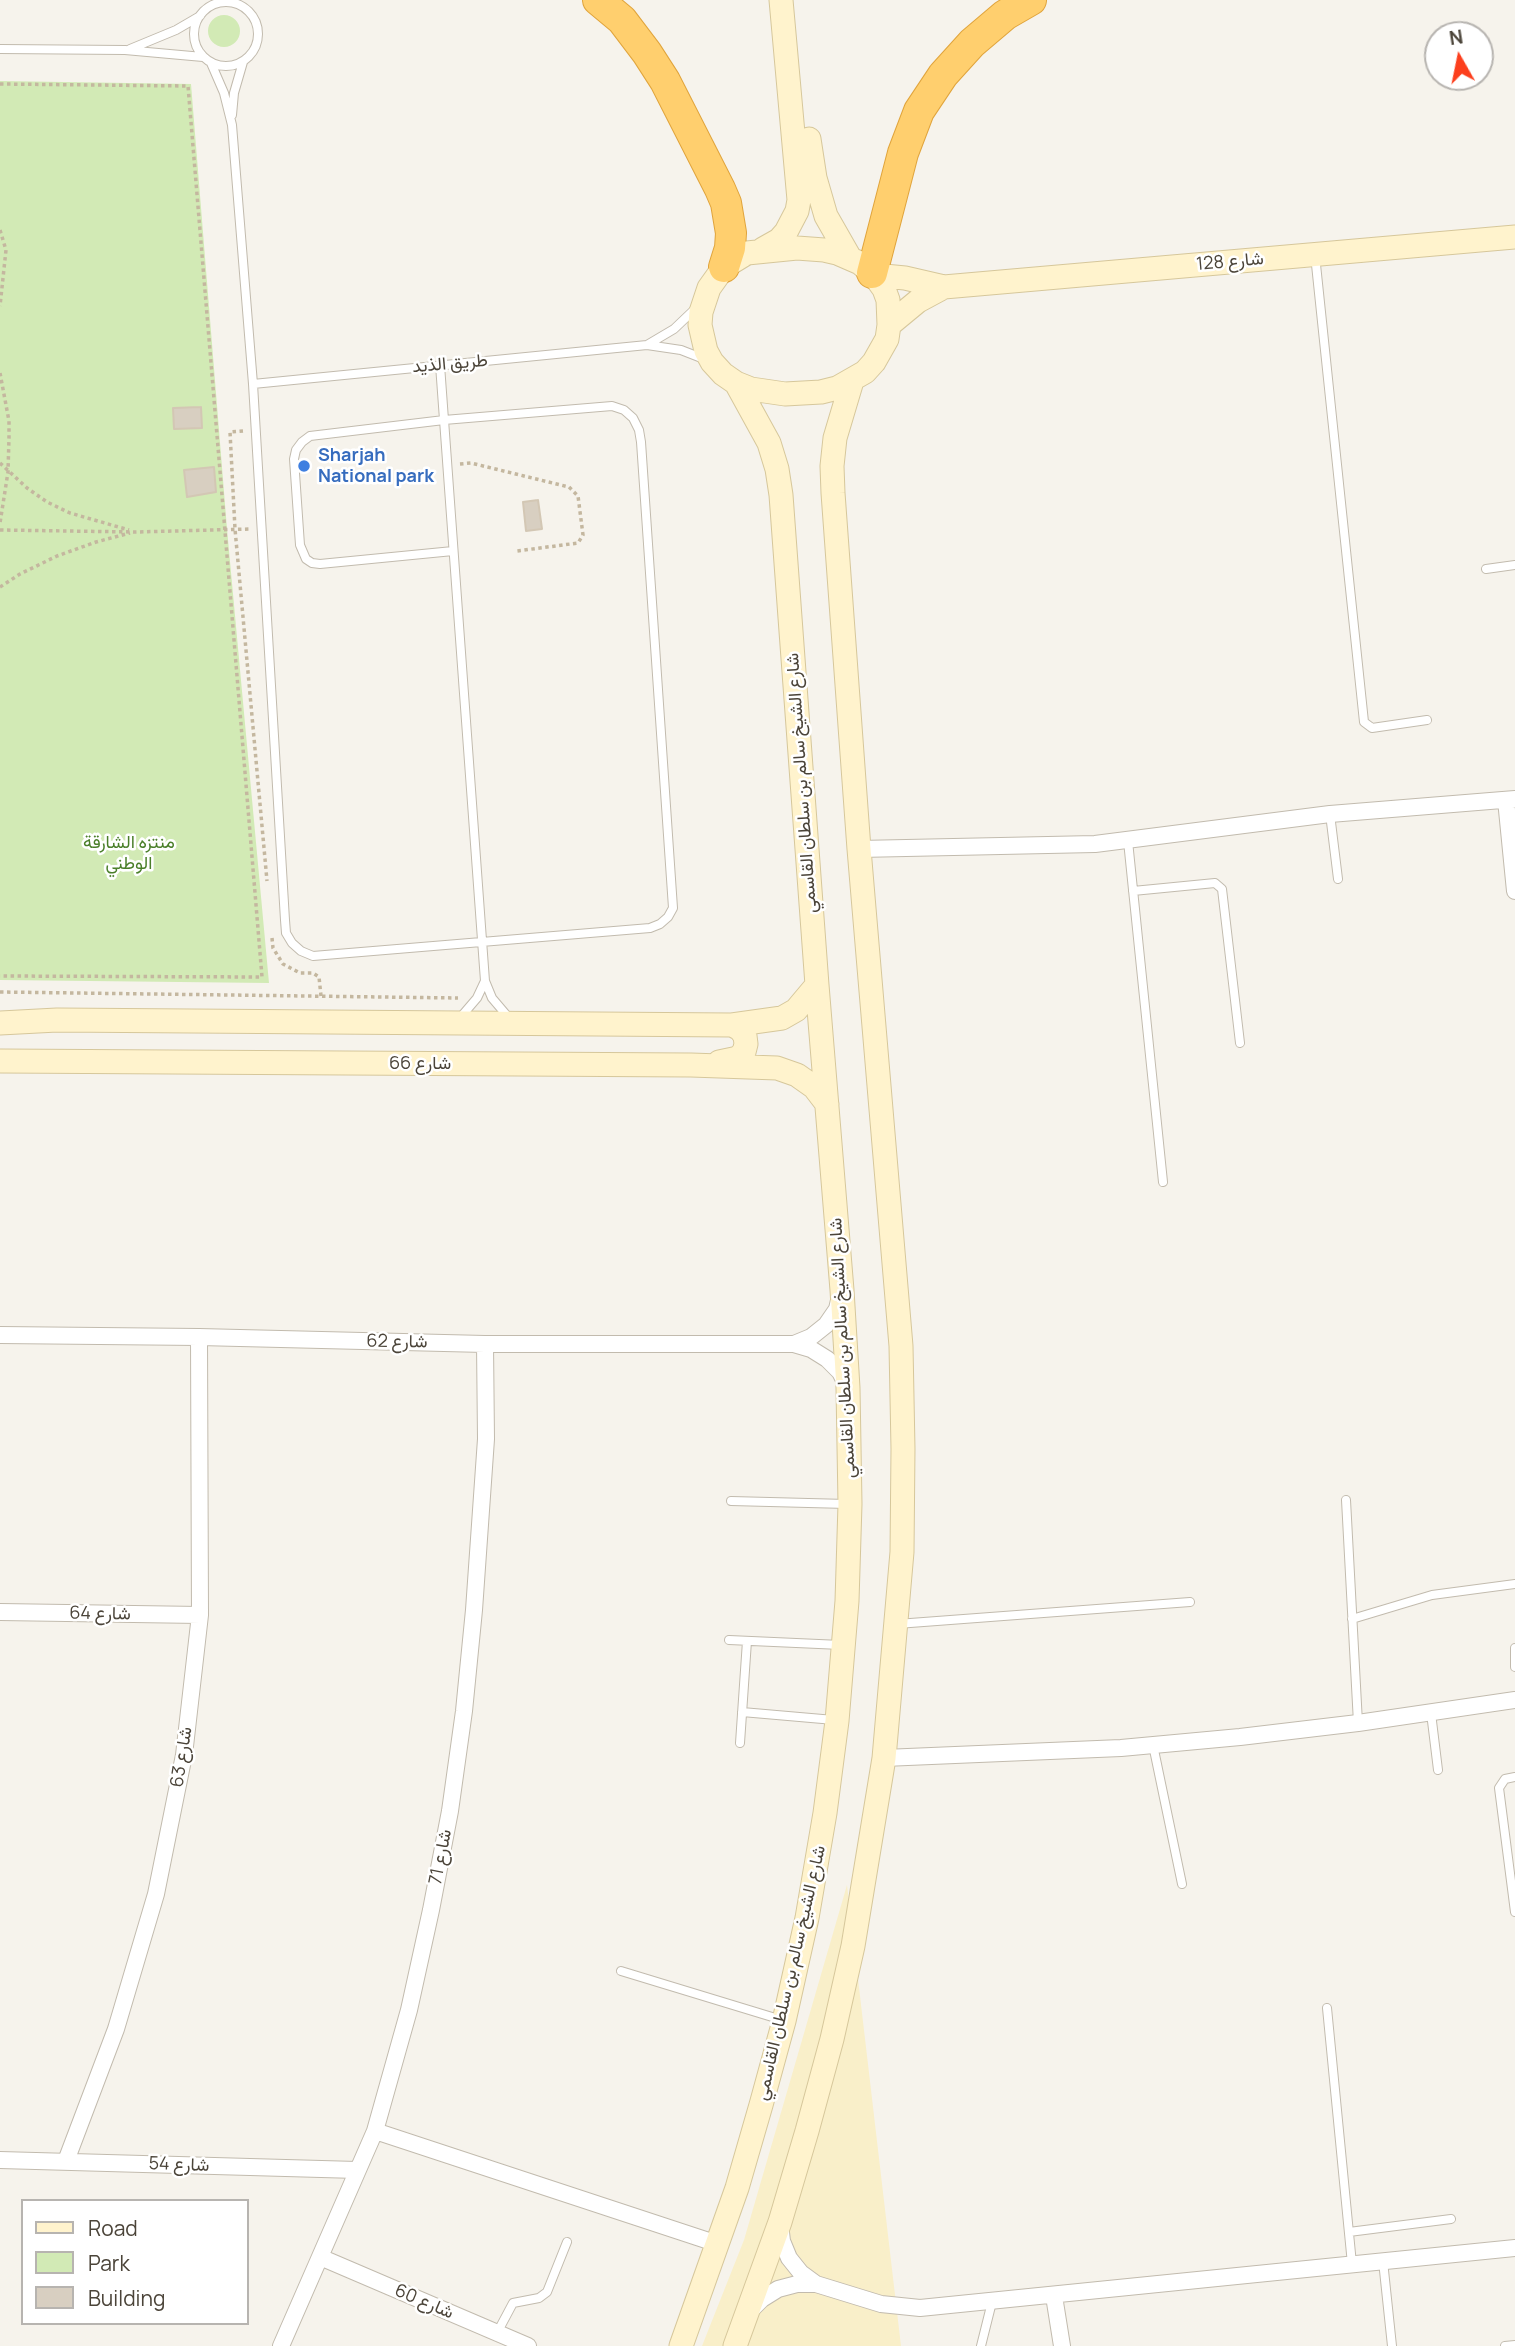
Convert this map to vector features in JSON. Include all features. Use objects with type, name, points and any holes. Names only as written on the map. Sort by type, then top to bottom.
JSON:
[{"type":"highway","points":[[598,0],[622,20],[648,53],[665,80],[720,189],[731,233],[724,267]]},
{"type":"highway","points":[[865,269],[919,111],[943,75],[972,43],[1005,16],[1031,0]]},
{"type":"street","points":[[760,251],[779,240],[786,232],[797,211],[799,200],[788,10]]},
{"type":"street","points":[[788,10],[815,178],[826,216],[888,300],[890,325],[887,338],[874,362],[852,381],[821,392],[795,394],[751,389],[736,383],[712,362],[702,339],[700,325],[705,300],[709,288],[724,267],[747,253],[810,248],[824,250],[865,269]]},
{"type":"street","name":"شارع 128","points":[[865,269],[944,287],[1515,237]]},
{"type":"street","name":"شارع 128","points":[[890,325],[918,301],[944,287]]},
{"type":"street","points":[[735,2346],[780,2222],[829,2052],[853,1946],[884,1758],[897,1624],[903,1488],[901,1346],[859,849],[832,466],[835,438],[852,381]]},
{"type":"street","name":"شارع الشيخ سالم بن سلطان القاسمي","points":[[681,2346],[718,2244],[747,2152],[784,2021],[811,1892],[837,1721],[844,1645],[850,1504],[849,1388],[781,495],[769,443],[736,383]]},
{"type":"street","points":[[859,849],[1062,846],[1128,841],[1330,814],[1511,799],[1515,891]]},
{"type":"street","points":[[1,1023],[57,1020],[732,1025],[782,1018],[796,1010],[817,985]]},
{"type":"street","points":[[691,1065],[738,1058],[744,1052],[745,1036],[740,1029],[732,1025]]},
{"type":"street","name":"شارع 66","points":[[3,1060],[691,1065],[777,1068],[797,1075],[814,1087],[827,1104]]},
{"type":"street","points":[[794,1345],[811,1337],[826,1325],[837,1309],[842,1290]]},
{"type":"street","name":"شارع 62","points":[[0,1335],[485,1344],[794,1345],[811,1349],[827,1359],[840,1372],[849,1388]]},
{"type":"street","name":"شارع 63","points":[[66,2161],[116,2029],[156,1894],[184,1755],[200,1615],[199,1337]]},
{"type":"street","name":"شارع 71","points":[[281,2346],[375,2131],[409,2010],[428,1923],[450,1811],[474,1610],[486,1439],[485,1344]]},
{"type":"street","name":"شارع 64","points":[[0,1612],[200,1615]]},
{"type":"street","points":[[884,1758],[1003,1755],[1153,1745],[1358,1723],[1515,1700]]},
{"type":"street","points":[[375,2131],[718,2244]]},
{"type":"street","name":"شارع 54","points":[[0,2160],[358,2170]]},
{"type":"street","points":[[780,2222],[782,2241],[789,2258],[801,2273],[816,2284]]},
{"type":"street","points":[[748,2312],[779,2289],[797,2284],[816,2284],[862,2299],[901,2307],[940,2307],[1515,2248]]},
{"type":"street","name":"شارع 60","points":[[320,2257],[528,2346]]},
{"type":"street","points":[[1054,2296],[1062,2346]]},
{"type":"lane","points":[[125,50],[151,42],[200,16],[218,3],[229,3],[250,12],[256,22],[258,33],[251,54],[243,62],[233,66],[211,63],[197,48],[194,37],[200,16]]},
{"type":"lane","points":[[0,49],[125,50],[203,57]]},
{"type":"lane","points":[[243,62],[234,93],[232,125],[253,384],[286,933],[301,951],[313,956],[650,928],[660,925],[668,918],[673,908],[639,430],[633,418],[624,410],[612,406],[444,420],[310,436],[296,450],[294,459],[300,545],[306,559],[312,563],[453,551]]},
{"type":"lane","points":[[211,63],[224,93],[232,125]]},
{"type":"lane","points":[[1315,255],[1364,722],[1372,728],[1427,720]]},
{"type":"lane","name":"طريق الذيد","points":[[648,345],[674,329],[705,300]]},
{"type":"lane","name":"طريق الذيد","points":[[253,384],[648,345],[681,350],[712,362]]},
{"type":"lane","points":[[440,365],[485,981],[492,998],[516,1024]]},
{"type":"lane","points":[[1486,569],[1515,565]]},
{"type":"lane","points":[[1330,814],[1338,879]]},
{"type":"lane","points":[[1128,841],[1163,1182]]},
{"type":"lane","points":[[1133,891],[1215,883],[1222,889],[1240,1044]]},
{"type":"lane","points":[[454,1023],[477,998],[485,981]]},
{"type":"lane","points":[[1346,1500],[1358,1723]]},
{"type":"lane","points":[[731,1501],[850,1504]]},
{"type":"lane","points":[[1352,1619],[1432,1595],[1515,1584]]},
{"type":"lane","points":[[897,1624],[1190,1602]]},
{"type":"lane","points":[[729,1640],[844,1645]]},
{"type":"lane","points":[[740,1743],[747,1641]]},
{"type":"lane","points":[[1515,1648],[1515,1667]]},
{"type":"lane","points":[[742,1712],[837,1721]]},
{"type":"lane","points":[[1431,1713],[1438,1770]]},
{"type":"lane","points":[[1153,1745],[1182,1884]]},
{"type":"lane","points":[[1515,1777],[1505,1779],[1499,1787],[1515,1912]]},
{"type":"lane","points":[[621,1971],[784,2021]]},
{"type":"lane","points":[[1327,2008],[1352,2264]]},
{"type":"lane","points":[[1349,2232],[1451,2219]]},
{"type":"lane","points":[[497,2333],[513,2303],[539,2298],[547,2292],[566,2242]]},
{"type":"lane","points":[[1384,2261],[1392,2346]]},
{"type":"lane","points":[[981,2346],[992,2302]]},
{"type":"lane","points":[[1505,2346],[1515,2345]]},
{"type":"path","points":[[0,84],[188,86],[262,977],[0,976]]},
{"type":"path","points":[[0,230],[6,250],[0,306]]},
{"type":"path","points":[[0,373],[9,421],[8,472],[0,523]]},
{"type":"path","points":[[256,430],[230,432],[235,529],[267,883]]},
{"type":"path","points":[[0,463],[37,495],[70,513],[136,532]]},
{"type":"path","points":[[447,466],[471,463],[569,487],[574,491],[580,502],[583,535],[578,543],[517,551]]},
{"type":"path","points":[[0,530],[136,532],[261,529]]},
{"type":"path","points":[[0,587],[57,556],[136,532]]},
{"type":"path","points":[[272,939],[273,948],[283,964],[291,970],[313,973],[319,977],[321,996]]},
{"type":"path","points":[[0,992],[477,998]]},
{"type":"green space","points":[[224,15],[235,20],[240,31],[235,42],[224,47],[213,42],[208,31],[213,20]]},
{"type":"green space","name":"منتزه الشارقة الوطني","points":[[0,81],[191,84],[227,529],[269,983],[0,980]]},
{"type":"sand","points":[[847,1885],[901,2346],[702,2346],[744,2240]]},
{"type":"building","points":[[201,407],[202,428],[174,429],[173,408]]},
{"type":"building","points":[[214,467],[216,492],[187,497],[184,470]]},
{"type":"building","points":[[538,500],[542,529],[526,531],[523,502]]},
{"type":"place","name":"Sharjah National park","points":[[304,466]]}]
